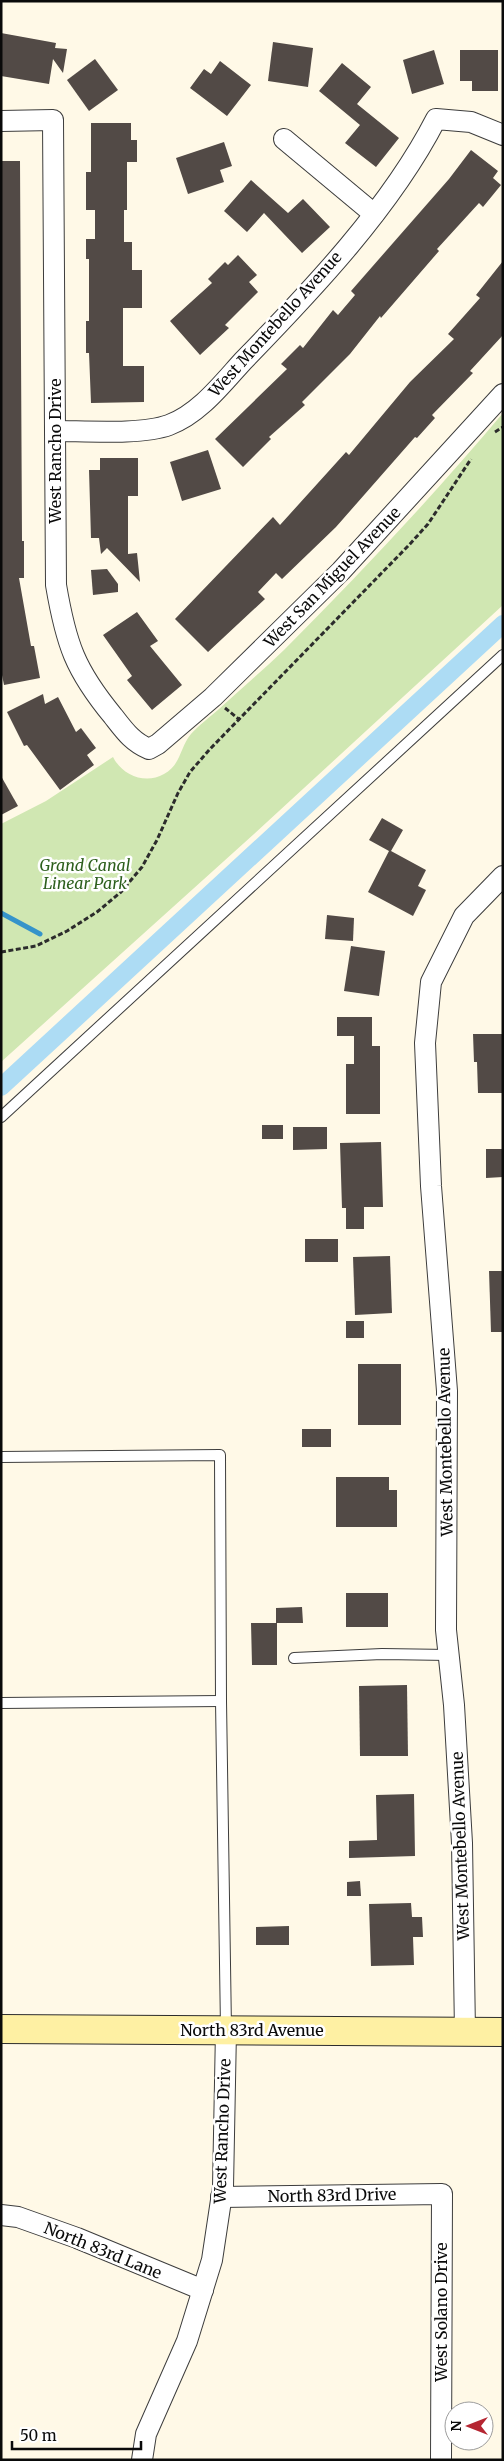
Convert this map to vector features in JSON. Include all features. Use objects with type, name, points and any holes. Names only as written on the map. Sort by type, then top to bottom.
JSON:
[{"type":"main road","name":"North 83rd Avenue","points":[[1,2029],[503,2032]]},
{"type":"street","name":"West Montebello Avenue","points":[[55,431],[135,430],[169,425],[201,406],[290,313],[374,214],[406,171],[436,118],[471,122],[503,134]]},
{"type":"street","name":"West Rancho Drive","points":[[1,121],[53,120],[56,585],[68,645],[80,672],[95,694],[136,744],[149,749]]},
{"type":"street","points":[[284,138],[374,214]]},
{"type":"street","name":"West San Miguel Avenue","points":[[149,749],[167,737],[213,697],[341,571],[503,394]]},
{"type":"street","name":"West Montebello Avenue","points":[[465,2032],[462,1843],[449,1655],[446,1576],[447,1391],[431,1186],[425,1042],[431,982],[438,966],[464,916],[503,876]]},
{"type":"street","name":"West Rancho Drive","points":[[142,2460],[146,2434],[187,2341],[212,2260],[221,2196],[226,2030]]},
{"type":"street","name":"North 83rd Drive","points":[[221,2196],[442,2194]]},
{"type":"street","name":"West Solano Drive","points":[[441,2460],[442,2194]]},
{"type":"street","name":"North 83rd Lane","points":[[1,2215],[18,2217],[77,2238],[203,2290]]},
{"type":"lane","points":[[1,1117],[503,655]]},
{"type":"lane","points":[[1,1457],[220,1455],[221,1702],[226,2030]]},
{"type":"lane","points":[[294,1658],[382,1654],[449,1655]]},
{"type":"lane","points":[[1,1703],[221,1702]]},
{"type":"path","points":[[491,436],[503,427]]},
{"type":"path","points":[[1,952],[36,946],[67,931],[97,912],[121,892],[142,867],[190,772],[428,524],[474,454]]},
{"type":"green space","name":"Grand Canal Linear Park","points":[[503,413],[503,605],[254,834],[1,1062],[1,824],[46,801],[113,757],[122,769],[142,778],[157,777],[170,770],[177,761],[191,734],[284,650],[341,592],[396,534]]},
{"type":"building","points":[[1,33],[56,43],[55,48],[67,49],[63,73],[53,59],[49,84],[1,76]]},
{"type":"building","points":[[273,42],[313,48],[308,87],[268,81]]},
{"type":"building","points":[[434,50],[444,84],[412,94],[403,60]]},
{"type":"building","points":[[460,50],[498,50],[498,91],[472,91],[472,81],[460,81]]},
{"type":"building","points":[[95,59],[118,90],[89,111],[67,80]]},
{"type":"building","points":[[220,61],[251,85],[227,116],[190,88],[204,69],[211,74]]},
{"type":"building","points":[[342,63],[371,87],[357,104],[399,138],[376,167],[345,143],[360,125],[319,91]]},
{"type":"building","points":[[91,123],[131,123],[131,140],[137,140],[137,162],[127,162],[127,210],[124,210],[124,242],[132,242],[132,270],[142,270],[142,308],[123,308],[123,366],[144,366],[144,402],[91,403],[89,353],[86,353],[86,321],[89,321],[89,259],[86,259],[86,239],[95,239],[95,210],[86,210],[86,172],[91,172]]},
{"type":"building","points":[[224,142],[232,166],[220,170],[224,182],[188,194],[176,158]]},
{"type":"building","points":[[471,150],[498,171],[493,178],[501,185],[483,207],[479,203],[437,249],[439,251],[381,318],[380,316],[350,354],[302,402],[305,405],[269,437],[271,439],[243,467],[215,439],[287,369],[281,364],[300,345],[303,348],[333,310],[338,315],[355,295],[351,291],[449,179]]},
{"type":"building","points":[[1,161],[20,161],[22,541],[24,541],[24,578],[19,578],[31,646],[34,646],[40,678],[4,685],[1,670]]},
{"type":"building","points":[[251,180],[288,213],[303,199],[330,227],[302,253],[264,213],[247,232],[224,211]]},
{"type":"building","points":[[238,255],[257,275],[249,282],[258,292],[225,325],[229,328],[200,355],[170,321],[212,283],[208,279],[225,262],[228,265]]},
{"type":"building","points":[[503,261],[503,335],[470,371],[473,373],[432,415],[435,418],[417,438],[415,437],[336,527],[282,579],[276,573],[258,592],[265,599],[208,652],[175,619],[273,517],[280,525],[346,452],[349,455],[410,382],[454,339],[448,334],[480,298],[476,295]]},
{"type":"building","points":[[208,450],[221,489],[182,501],[170,462]]},
{"type":"building","points":[[100,458],[138,458],[138,496],[128,496],[128,554],[137,553],[140,582],[107,548],[101,554],[99,538],[91,538],[89,470],[100,470]]},
{"type":"building","points":[[107,569],[118,584],[118,592],[93,595],[91,570]]},
{"type":"building","points":[[137,612],[158,641],[150,646],[182,685],[152,710],[127,680],[132,676],[103,635]]},
{"type":"building","points":[[43,694],[45,704],[58,697],[76,732],[81,728],[96,748],[87,755],[94,765],[60,790],[27,745],[24,746],[7,712]]},
{"type":"building","points":[[1,776],[18,806],[1,815]]},
{"type":"building","points":[[382,818],[403,830],[391,851],[426,870],[418,886],[426,890],[413,916],[368,892],[389,851],[369,840]]},
{"type":"building","points":[[327,915],[354,918],[353,941],[325,939]]},
{"type":"building","points":[[351,946],[385,951],[379,996],[344,991]]},
{"type":"building","points":[[337,1017],[372,1017],[372,1046],[380,1046],[380,1114],[346,1114],[346,1064],[354,1064],[354,1036],[337,1036]]},
{"type":"building","points":[[473,1034],[503,1034],[503,1093],[478,1093],[477,1062],[474,1062]]},
{"type":"building","points":[[262,1125],[283,1125],[283,1139],[262,1139]]},
{"type":"building","points":[[293,1127],[327,1127],[327,1149],[293,1150]]},
{"type":"building","points":[[381,1142],[383,1207],[364,1207],[364,1229],[346,1229],[346,1208],[342,1208],[340,1143]]},
{"type":"building","points":[[486,1149],[503,1149],[503,1177],[486,1178]]},
{"type":"building","points":[[305,1239],[338,1239],[338,1262],[305,1262]]},
{"type":"building","points":[[390,1256],[392,1313],[355,1315],[353,1257]]},
{"type":"building","points":[[489,1271],[503,1271],[503,1332],[491,1332]]},
{"type":"building","points":[[346,1321],[364,1321],[364,1338],[346,1338]]},
{"type":"building","points":[[358,1364],[401,1364],[401,1425],[358,1425]]},
{"type":"building","points":[[302,1429],[331,1429],[331,1447],[302,1447]]},
{"type":"building","points":[[336,1477],[389,1477],[389,1490],[397,1490],[397,1527],[336,1527]]},
{"type":"building","points":[[346,1593],[388,1593],[388,1627],[346,1627]]},
{"type":"building","points":[[302,1607],[303,1623],[277,1623],[277,1665],[252,1665],[251,1623],[276,1623],[276,1608]]},
{"type":"building","points":[[407,1685],[408,1756],[360,1756],[359,1686]]},
{"type":"building","points":[[414,1794],[415,1856],[349,1858],[349,1841],[377,1840],[376,1795]]},
{"type":"building","points":[[360,1881],[361,1896],[347,1896],[347,1882]]},
{"type":"building","points":[[411,1903],[412,1917],[422,1917],[423,1937],[413,1937],[414,1965],[371,1966],[369,1904]]},
{"type":"building","points":[[289,1926],[289,1945],[256,1945],[256,1927]]},
{"type":"waterway","points":[[1,1087],[503,624]]},
{"type":"waterway","points":[[1,913],[40,934]]}]
